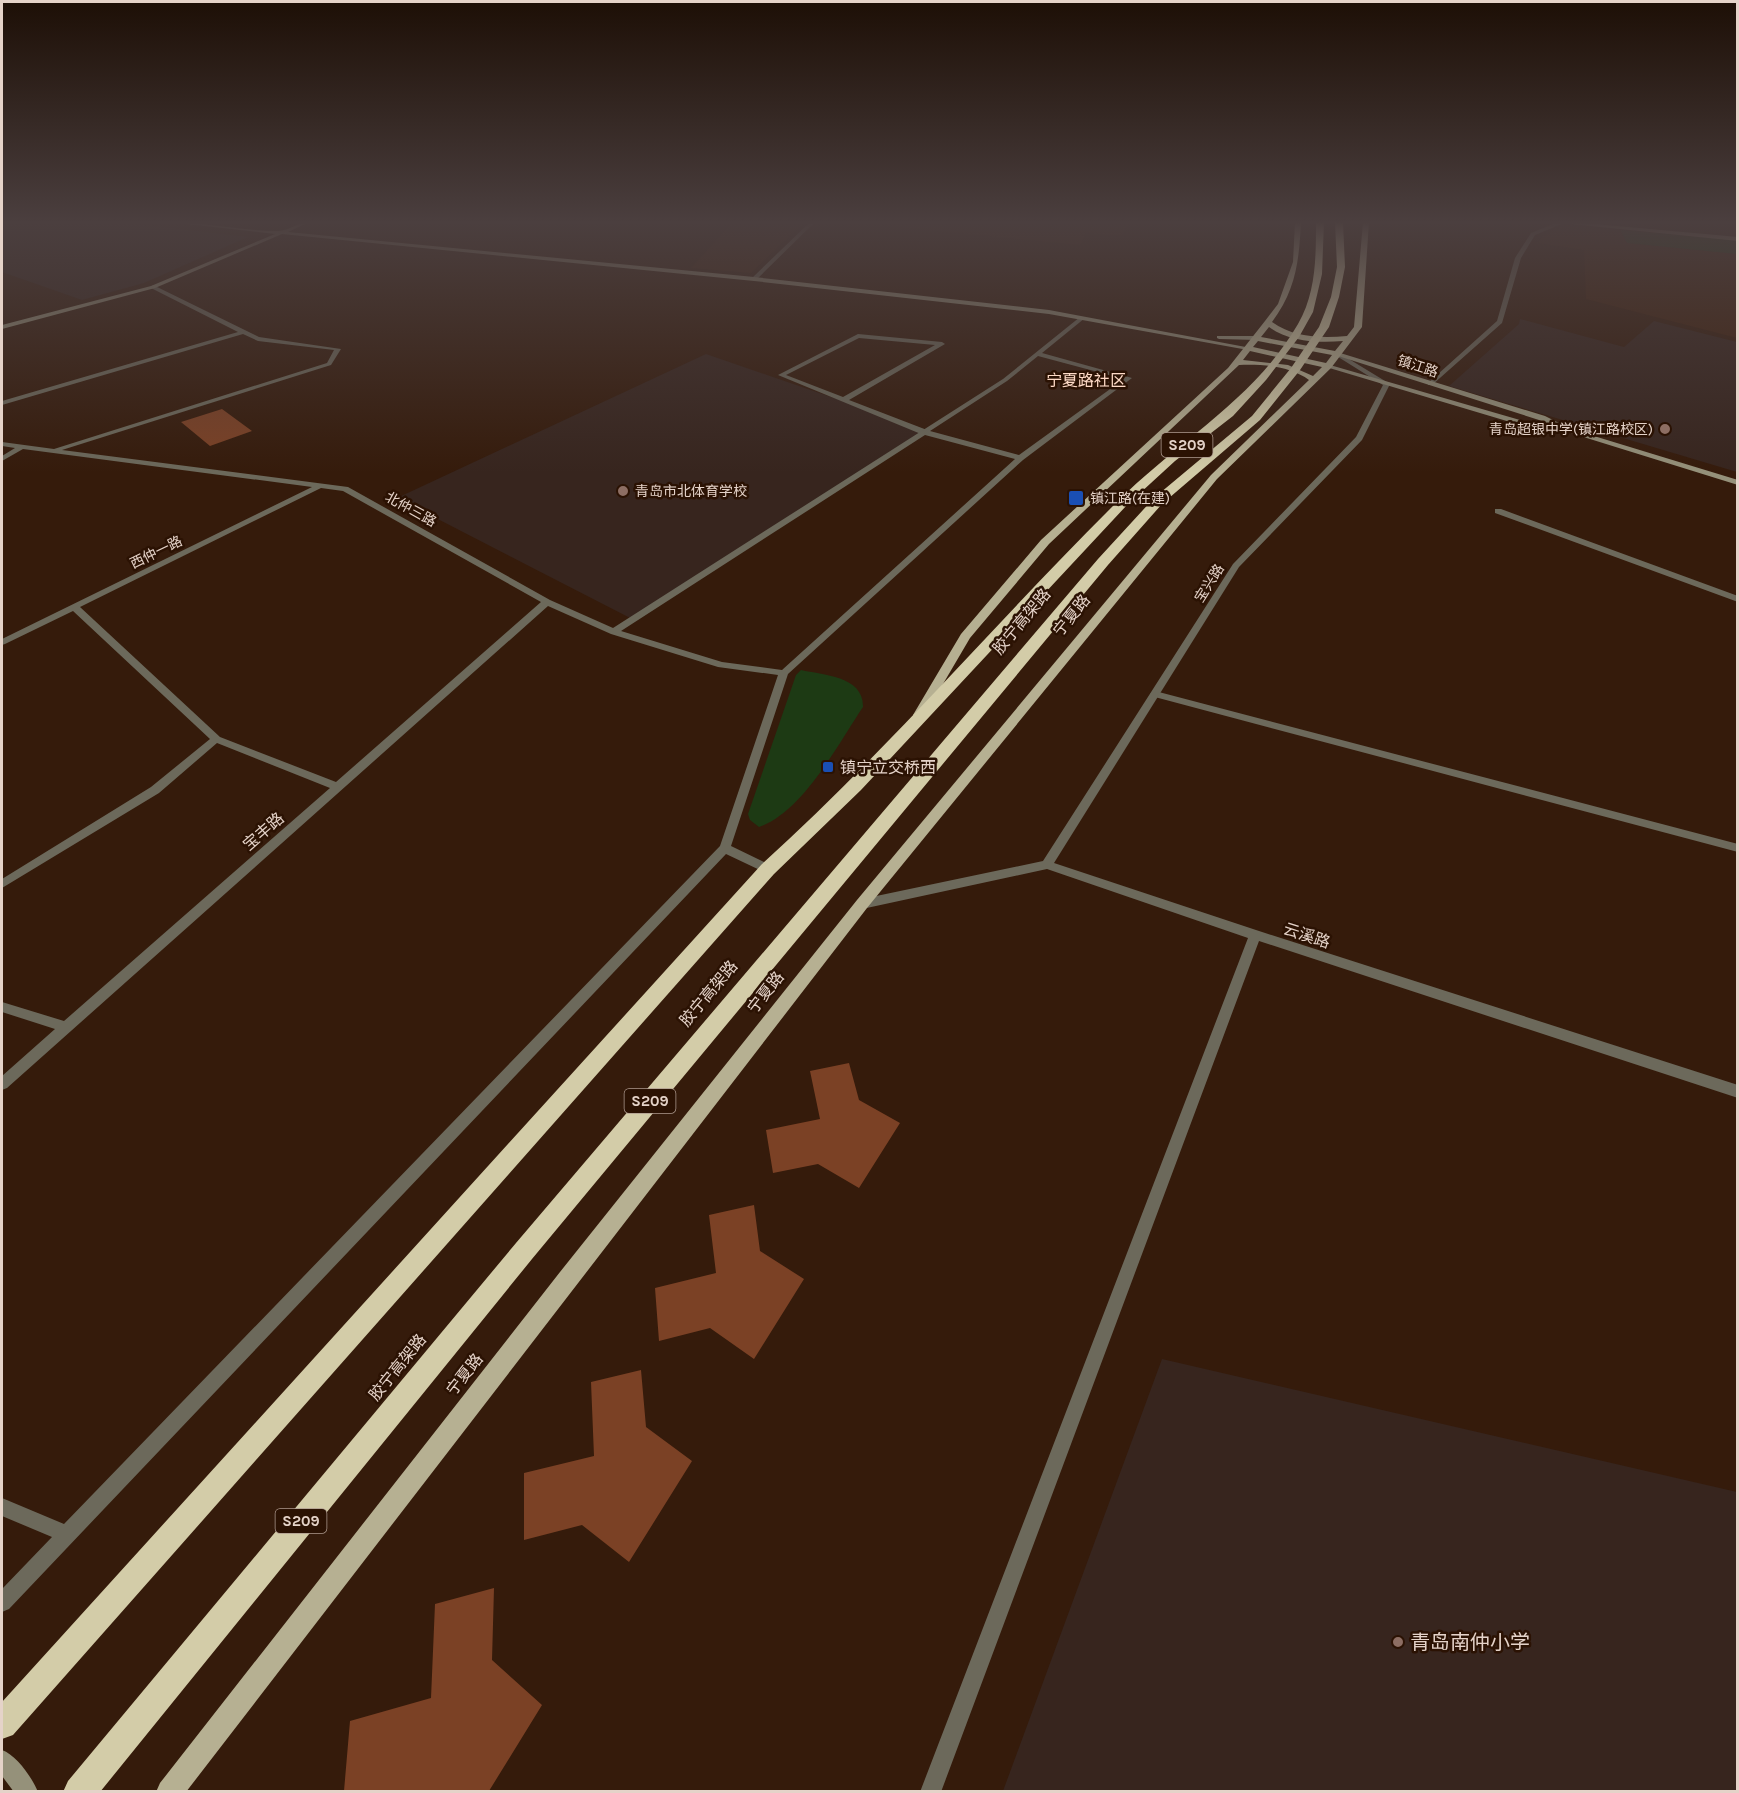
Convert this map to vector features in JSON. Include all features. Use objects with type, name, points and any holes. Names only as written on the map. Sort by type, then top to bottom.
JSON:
[{"type":"highway","name":"胶宁高架路","points":[[2,1724],[768,869],[821,822],[1075,550],[1181,450],[1233,410],[1273,366],[1304,322],[1310,306]]},
{"type":"highway","name":"胶宁高架路","points":[[79,1791],[524,1251],[1103,562],[1158,501],[1256,418],[1295,370],[1324,327],[1332,306]]},
{"type":"main road","points":[[916,720],[965,637],[1045,542],[1237,363],[1281,306]]},
{"type":"main road","name":"宁夏路","points":[[169,1791],[862,904],[1214,477],[1310,377],[1328,366],[1358,327],[1360,306]]},
{"type":"main road","points":[[1268,323],[1277,331],[1329,340],[1350,338]]},
{"type":"main road","name":"镇江路","points":[[1257,338],[1337,354]]},
{"type":"main road","name":"镇江路","points":[[1248,348],[1328,366]]},
{"type":"main road","points":[[1237,363],[1253,361],[1310,377]]},
{"type":"street","points":[[2,327],[83,306]]},
{"type":"street","points":[[52,451],[329,364],[338,349],[258,339],[191,306]]},
{"type":"street","name":"镇江路","points":[[992,306],[1049,312],[1248,348]]},
{"type":"street","points":[[1430,384],[1500,322],[1505,306]]},
{"type":"street","points":[[614,632],[1005,380],[1082,318]]},
{"type":"street","points":[[2,403],[244,332]]},
{"type":"street","points":[[844,400],[942,344],[858,336],[781,375],[924,432],[1020,458]]},
{"type":"street","name":"镇江路","points":[[1185,336],[1257,338]]},
{"type":"street","points":[[2,1602],[725,848],[784,673],[1020,458],[1129,378],[1037,354]]},
{"type":"street","name":"镇江路","points":[[1337,354],[1542,418],[1568,431]]},
{"type":"street","points":[[1337,354],[1387,384]]},
{"type":"street","name":"镇江路","points":[[1328,366],[1533,426],[1568,431],[1737,483]]},
{"type":"street","name":"宝兴路","points":[[1047,865],[1236,566],[1359,438],[1387,384]]},
{"type":"street","name":"北仲三路","points":[[2,444],[323,484],[345,489],[547,602],[614,632],[721,665],[784,673]]},
{"type":"street","points":[[2,459],[21,447]]},
{"type":"street","name":"西仲一路","points":[[2,642],[323,484]]},
{"type":"street","points":[[1498,511],[1737,599]]},
{"type":"street","name":"宝丰路","points":[[2,1084],[547,602]]},
{"type":"street","points":[[74,607],[216,739],[338,787]]},
{"type":"street","points":[[1155,694],[1737,848]]},
{"type":"street","points":[[2,884],[155,790],[216,739]]},
{"type":"street","points":[[725,848],[768,869]]},
{"type":"street","points":[[862,904],[1047,865]]},
{"type":"street","name":"云溪路","points":[[1047,865],[1737,1092]]},
{"type":"street","points":[[930,1791],[1255,935]]},
{"type":"street","points":[[2,1007],[66,1027]]},
{"type":"street","points":[[2,1507],[67,1534]]},
{"type":"street","points":[[2,1760],[28,1791]]},
{"type":"shaded area","points":[[1612,306],[1737,306],[1737,338]]},
{"type":"shaded area","name":"青岛超银中学(镇江路校区)","points":[[1520,319],[1624,347],[1654,321],[1737,342],[1737,472],[1449,386],[1519,324]]},
{"type":"shaded area","name":"青岛市北体育学校","points":[[706,354],[930,431],[844,484],[636,621],[397,498]]},
{"type":"shaded area","name":"青岛南仲小学","points":[[1162,1359],[1737,1492],[1737,1791],[1003,1791]]},
{"type":"green space","points":[[801,670],[831,676],[850,683],[862,697],[863,707],[805,792],[775,819],[759,827],[750,820],[748,814],[796,675]]},
{"type":"building","points":[[222,409],[252,431],[210,446],[181,422]]},
{"type":"building","points":[[849,1063],[859,1100],[900,1123],[859,1188],[818,1164],[773,1173],[766,1130],[820,1119],[810,1071]]},
{"type":"building","points":[[754,1205],[760,1251],[804,1279],[754,1359],[710,1328],[659,1341],[655,1288],[716,1273],[709,1215]]},
{"type":"building","points":[[641,1370],[646,1427],[692,1461],[629,1562],[582,1525],[524,1540],[524,1473],[594,1456],[591,1382]]},
{"type":"building","points":[[494,1588],[492,1660],[542,1705],[489,1791],[344,1791],[350,1721],[431,1698],[435,1604]]},
{"type":"place","name":"青岛超银中学(镇江路校区)","points":[[1665,429]]},
{"type":"place","name":"青岛市北体育学校","points":[[623,491]]},
{"type":"place","name":"镇江路(在建)","points":[[1076,498]]},
{"type":"place","name":"镇宁立交桥西","points":[[828,767]]},
{"type":"place","name":"青岛南仲小学","points":[[1398,1642]]},
{"type":"district","name":"宁夏路社区","points":[[1086,380]]}]
